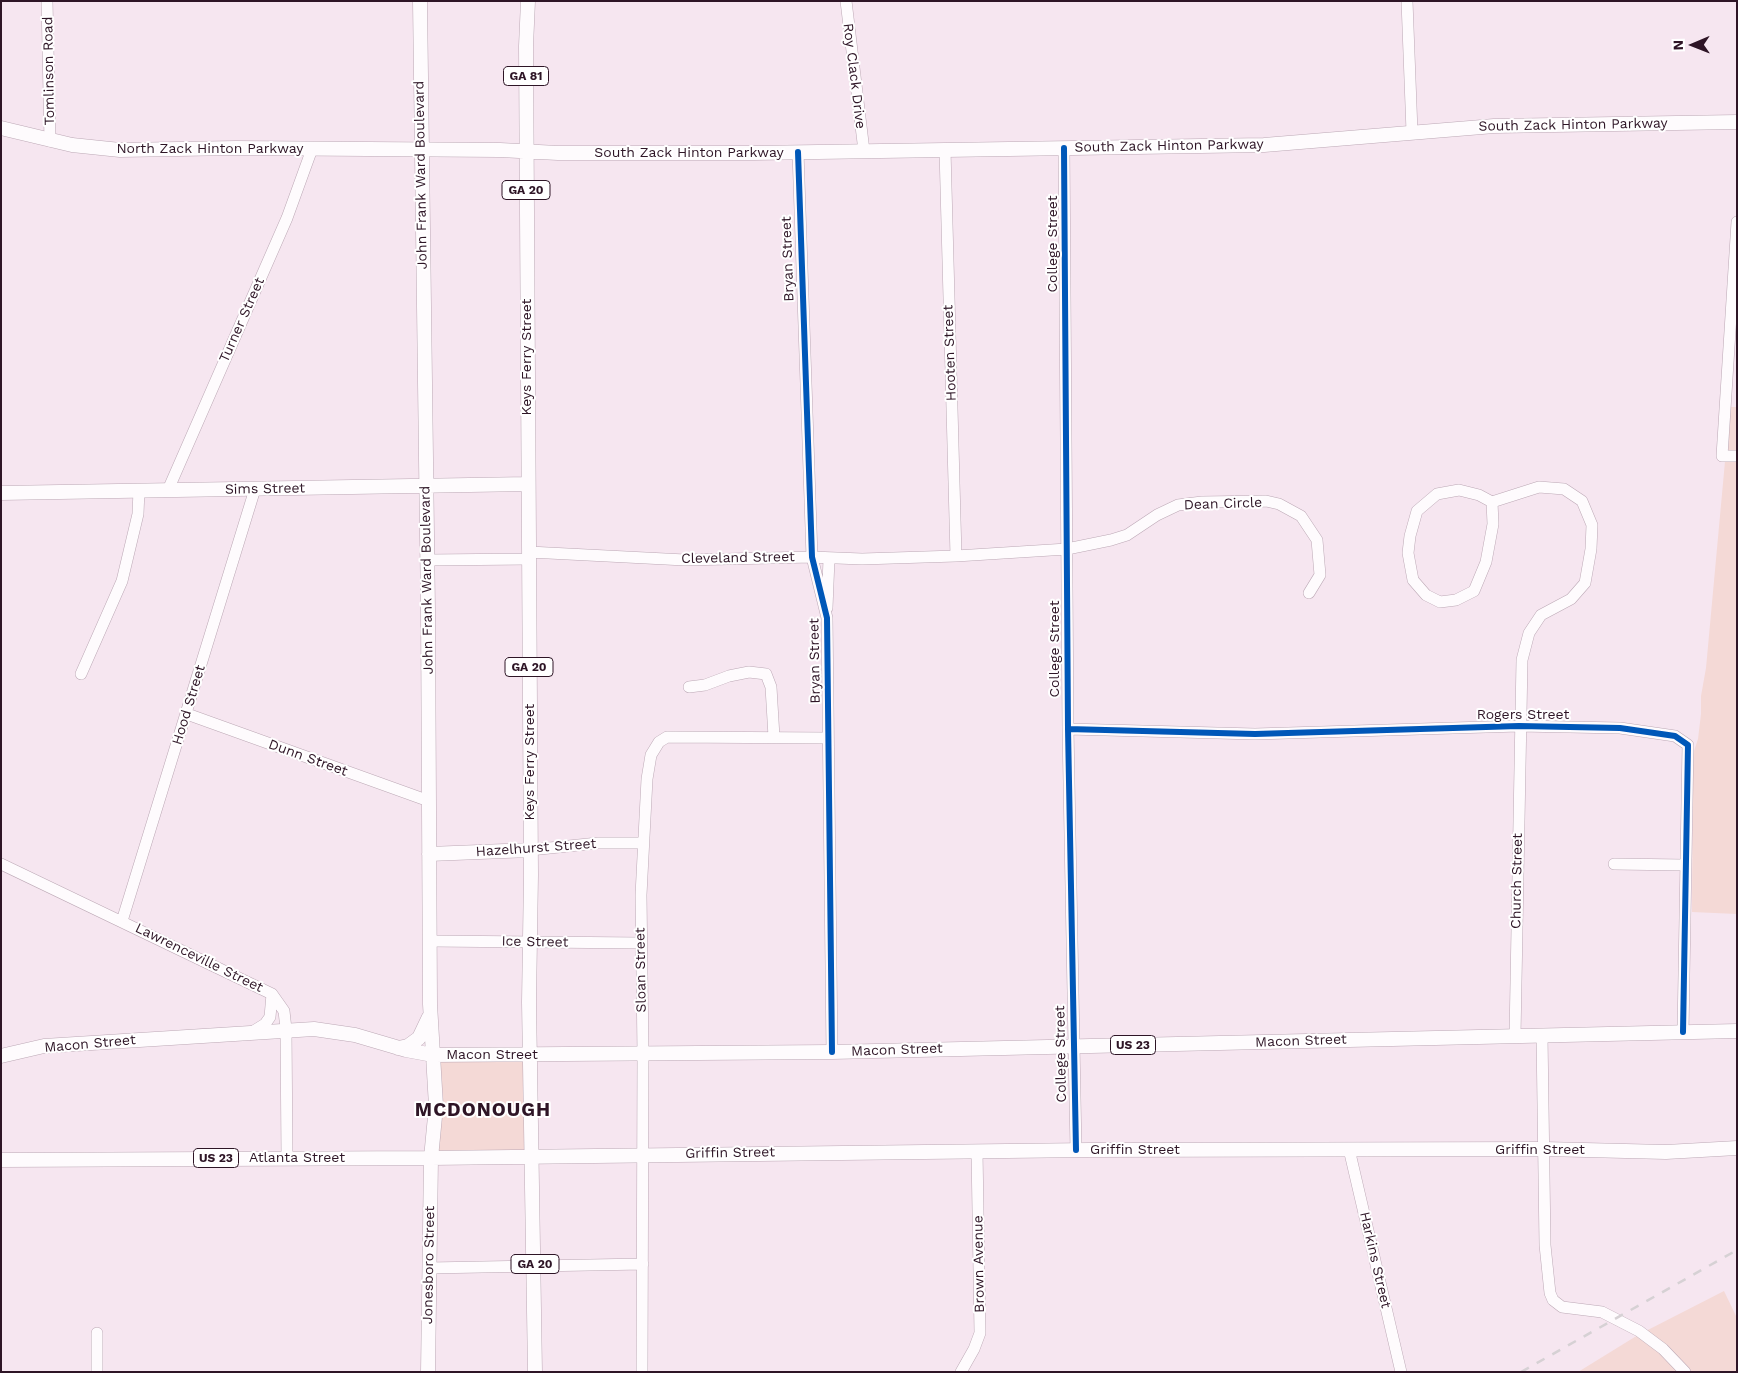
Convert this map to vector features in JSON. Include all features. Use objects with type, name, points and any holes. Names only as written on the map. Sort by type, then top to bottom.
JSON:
[{"type":"main road","name":"John Frank Ward Boulevard","points":[[420,1],[428,560],[430,1013],[436,1106],[431,1158]]},
{"type":"main road","name":"GA 81","points":[[526,152],[528,1]]},
{"type":"main road","name":"South Zack Hinton Parkway","points":[[421,149],[526,152],[798,152],[1264,144],[1494,126],[1737,122]]},
{"type":"main road","name":"North Zack Hinton Parkway","points":[[1,128],[50,141],[120,150],[421,149]]},
{"type":"main road","name":"Keys Ferry Street","points":[[526,152],[530,1054],[535,1265],[535,1372]]},
{"type":"main road","name":"Sims Street","points":[[1,492],[528,484]]},
{"type":"main road","name":"Hazelhurst Street","points":[[429,854],[530,850]]},
{"type":"main road","points":[[398,1048],[408,1046],[419,1038],[424,1032],[430,1013]]},
{"type":"main road","name":"Macon Street","points":[[1,1056],[44,1046],[286,1029],[338,1031],[398,1048],[433,1055],[832,1052],[1737,1031]]},
{"type":"main road","name":"Griffin Street","points":[[533,1156],[1349,1149],[1544,1149],[1666,1152],[1737,1148]]},
{"type":"main road","name":"Atlanta Street","points":[[1,1160],[533,1156]]},
{"type":"main road","name":"Jonesboro Street","points":[[428,1372],[431,1158]]},
{"type":"street","name":"Tomlinson Road","points":[[48,1],[50,141]]},
{"type":"street","name":"Roy Clack Drive","points":[[846,1],[864,151]]},
{"type":"street","points":[[1406,1],[1412,132]]},
{"type":"street","name":"College Street","points":[[1064,148],[1068,730],[1076,1150]]},
{"type":"street","name":"Turner Street","points":[[168,490],[287,218],[312,149]]},
{"type":"street","name":"Hooten Street","points":[[944,150],[956,556]]},
{"type":"street","name":"Bryan Street","points":[[798,152],[812,557],[820,592],[827,610]]},
{"type":"street","points":[[1737,222],[1722,456],[1737,456]]},
{"type":"street","name":"Church Street","points":[[1492,502],[1539,487],[1564,490],[1582,501],[1592,525],[1591,549],[1585,583],[1571,599],[1541,615],[1529,633],[1522,660],[1519,726],[1515,1036]]},
{"type":"street","name":"Hood Street","points":[[122,921],[255,489]]},
{"type":"street","points":[[81,674],[122,582],[138,514],[139,490]]},
{"type":"street","points":[[1459,490],[1479,494],[1492,502],[1492,533],[1486,562],[1474,591],[1456,600],[1440,602],[1426,595],[1413,580],[1408,553],[1417,511],[1437,494],[1459,490]]},
{"type":"street","name":"Dean Circle","points":[[1067,549],[1127,535],[1157,515],[1178,506],[1202,502],[1266,501],[1292,509],[1308,525],[1317,540],[1320,575],[1309,593]]},
{"type":"street","name":"Cleveland Street","points":[[428,560],[529,555],[685,560],[812,557],[829,559],[956,556],[1067,549]]},
{"type":"street","name":"Bryan Street","points":[[829,559],[829,603],[827,610],[832,1052]]},
{"type":"street","points":[[688,687],[705,685],[729,676],[748,672],[766,674],[771,686],[774,738]]},
{"type":"street","name":"Dunn Street","points":[[187,714],[409,796],[429,801]]},
{"type":"street","name":"Rogers Street","points":[[1068,730],[1255,734],[1519,726],[1635,729],[1675,736],[1688,745],[1684,865],[1683,1032]]},
{"type":"street","name":"Sloan Street","points":[[642,1372],[643,1054],[641,943],[643,843],[648,769],[651,755],[659,742],[667,737],[828,738]]},
{"type":"street","name":"Hazelhurst Street","points":[[530,850],[598,843],[643,843]]},
{"type":"street","name":"Lawrenceville Street","points":[[1,864],[272,994],[284,1011],[286,1029],[287,1158]]},
{"type":"street","points":[[1614,864],[1684,865]]},
{"type":"street","name":"Ice Street","points":[[430,941],[641,943]]},
{"type":"street","points":[[252,1032],[265,1024],[270,1017],[272,994]]},
{"type":"street","points":[[1542,1035],[1547,1278],[1553,1300],[1566,1309],[1602,1312],[1639,1331],[1662,1349],[1685,1372]]},
{"type":"street","name":"Harkins Street","points":[[1349,1149],[1401,1372]]},
{"type":"street","name":"Brown Avenue","points":[[960,1372],[974,1349],[980,1333],[977,1151]]},
{"type":"street","points":[[429,1268],[643,1264]]},
{"type":"street","points":[[97,1333],[97,1372]]},
{"type":"shaded area","points":[[1730,407],[1737,407],[1737,914],[1692,912],[1693,754],[1698,739],[1701,696],[1706,668]]},
{"type":"shaded area","points":[[530,1054],[533,1156],[431,1158],[433,1055]]},
{"type":"shaded area","points":[[1724,1291],[1737,1318],[1737,1372],[1578,1372],[1638,1335]]},
{"type":"railway","points":[[1521,1372],[1737,1250]]},
{"type":"cycle path","points":[[1064,148],[1068,729],[1076,1150]]},
{"type":"cycle path","points":[[798,152],[812,557],[827,618],[832,1052]]},
{"type":"cycle path","points":[[1068,729],[1255,734],[1519,726],[1620,728],[1675,736],[1688,745],[1683,1032]]},
{"type":"district","name":"MCDONOUGH","points":[[483,1110]]}]
